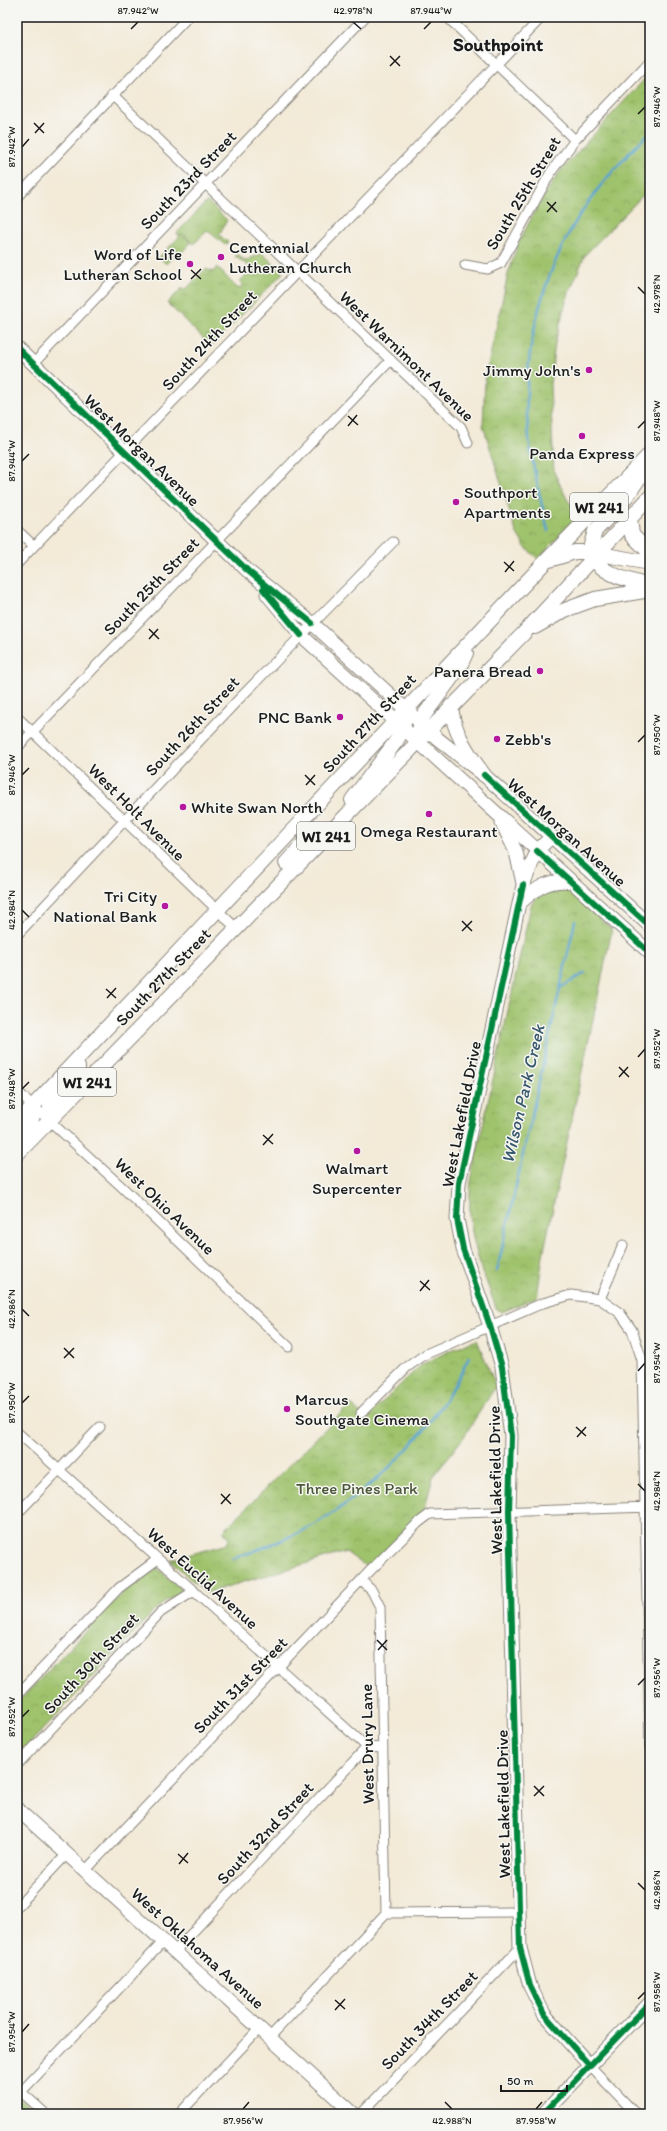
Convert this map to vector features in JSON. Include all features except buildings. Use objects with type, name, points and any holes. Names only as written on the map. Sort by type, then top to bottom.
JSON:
[{"type":"main road","name":"South 27th Street","points":[[406,710],[547,560],[650,454]]},
{"type":"main road","points":[[650,463],[621,504],[595,531],[593,555],[605,570],[622,578],[650,586]]},
{"type":"main road","name":"WI 241","points":[[424,726],[451,706],[523,634],[593,555],[650,496]]},
{"type":"main road","points":[[630,518],[632,535],[650,553]]},
{"type":"main road","points":[[547,560],[575,552],[650,562]]},
{"type":"main road","points":[[523,634],[565,610],[595,599],[650,590]]},
{"type":"main road","points":[[416,742],[424,726],[427,710],[460,666],[470,642]]},
{"type":"main road","points":[[451,706],[455,727],[473,760],[484,775]]},
{"type":"main road","points":[[333,829],[359,788],[397,740],[399,725],[406,710]]},
{"type":"main road","name":"South 27th Street","points":[[17,1123],[302,823],[399,725]]},
{"type":"main road","name":"South 27th Street","points":[[17,1154],[416,742]]},
{"type":"main road","points":[[266,898],[284,866],[305,842],[306,828],[302,823]]},
{"type":"main road","points":[[160,971],[165,980],[168,998]]},
{"type":"main road","points":[[50,1120],[50,1105],[77,1073],[79,1057]]},
{"type":"main road","points":[[17,1139],[34,1117],[33,1106]]},
{"type":"street","points":[[17,197],[112,95],[188,17]]},
{"type":"street","name":"South 23rd Street","points":[[34,364],[365,17]]},
{"type":"street","points":[[447,17],[575,140]]},
{"type":"street","name":"South 24th Street","points":[[17,564],[125,452],[296,270],[542,17]]},
{"type":"street","name":"South 25th Street","points":[[465,264],[488,269],[501,263],[551,172],[575,140],[650,61]]},
{"type":"street","name":"West Warnimont Avenue","points":[[112,95],[461,427],[468,443]]},
{"type":"street","name":"West Morgan Avenue","points":[[17,348],[248,571],[312,623],[406,710],[484,775],[650,926]]},
{"type":"street","name":"South 25th Street","points":[[17,748],[391,360]]},
{"type":"street","points":[[17,530],[34,546]]},
{"type":"street","name":"South 26th Street","points":[[17,935],[312,623],[393,542]]},
{"type":"street","name":"West Morgan Avenue","points":[[248,571],[301,635],[416,742],[650,953]]},
{"type":"street","name":"West Holt Avenue","points":[[17,717],[236,928]]},
{"type":"street","points":[[496,813],[516,852],[521,867],[523,885]]},
{"type":"street","name":"West Lakefield Drive","points":[[551,837],[537,851],[523,885],[459,1183],[457,1219],[462,1249],[490,1326],[502,1367],[511,1436],[509,1511],[520,1948],[530,1986],[544,2014],[590,2066],[636,2114]]},
{"type":"street","points":[[519,904],[535,890],[545,884],[560,881],[572,882]]},
{"type":"street","name":"West Ohio Avenue","points":[[17,1091],[50,1120],[289,1347]]},
{"type":"street","points":[[600,1299],[624,1245]]},
{"type":"street","points":[[361,1413],[406,1367],[426,1354],[543,1303],[566,1296],[584,1296],[600,1299],[620,1313],[632,1330],[642,1360],[646,1383],[650,1747]]},
{"type":"street","points":[[17,1514],[100,1427]]},
{"type":"street","name":"West Euclid Avenue","points":[[17,1432],[367,1747]]},
{"type":"street","name":"South 31st Street","points":[[85,1871],[361,1580],[418,1523],[430,1514],[648,1508]]},
{"type":"street","name":"South 30th Street","points":[[17,1694],[119,1588],[158,1559]]},
{"type":"street","name":"West Drury Lane","points":[[361,1580],[372,1590],[380,1607],[386,1914]]},
{"type":"street","name":"South 30th Street","points":[[17,1765],[161,1612],[194,1591]]},
{"type":"street","points":[[367,1747],[383,1748]]},
{"type":"street","name":"South 32nd Street","points":[[174,1952],[367,1747]]},
{"type":"street","name":"West Oklahoma Avenue","points":[[17,1809],[354,2114]]},
{"type":"street","points":[[17,1907],[67,1854]]},
{"type":"street","points":[[270,2037],[386,1914],[519,1912]]},
{"type":"street","points":[[46,2114],[19,2090],[163,1942]]},
{"type":"street","name":"South 34th Street","points":[[360,2114],[520,1948]]},
{"type":"street","points":[[543,2114],[650,2003]]},
{"type":"street","points":[[179,2114],[260,2028]]},
{"type":"green space","points":[[650,73],[650,188],[585,255],[567,298],[555,343],[550,385],[554,472],[567,499],[579,515],[538,559],[525,547],[516,532],[483,425],[485,379],[508,274],[518,244],[538,205],[561,170]]},
{"type":"green space","points":[[207,201],[227,220],[219,235],[228,242],[225,245],[207,230],[194,244],[182,234],[179,236],[177,233]]},
{"type":"green space","points":[[182,234],[191,243],[178,256],[176,254],[166,264],[159,257]]},
{"type":"green space","points":[[262,253],[283,273],[211,346],[167,303],[181,289],[186,289],[206,269],[213,272],[217,267],[236,287],[240,289],[242,285],[240,281],[246,275],[251,276],[255,271],[235,256],[237,254],[245,261]]},
{"type":"green space","points":[[559,887],[569,891],[612,930],[543,1255],[537,1297],[502,1312],[496,1308],[475,1246],[470,1215],[471,1180],[531,905],[540,892]]},
{"type":"green space","name":"Three Pines Park","points":[[477,1340],[496,1386],[463,1438],[433,1477],[424,1511],[368,1568],[346,1552],[206,1593],[170,1560],[227,1544],[229,1538],[223,1531],[350,1404],[366,1418],[421,1365],[453,1349]]},
{"type":"green space","points":[[157,1568],[183,1591],[158,1607],[17,1757],[17,1703],[124,1591]]},
{"type":"green space","points":[[17,2096],[37,2114],[17,2114]]},
{"type":"waterway","name":"Wilson Park Creek","points":[[548,531],[531,451],[527,407],[528,374],[532,342],[539,310],[549,278],[561,248],[577,220],[608,177],[650,132]]},
{"type":"waterway","name":"Wilson Park Creek","points":[[497,1271],[575,921]]},
{"type":"waterway","points":[[560,988],[585,973]]},
{"type":"waterway","name":"Wilson Park Creek","points":[[232,1559],[300,1532],[322,1520],[367,1487],[408,1449],[442,1405],[469,1357]]},
{"type":"cycle path","points":[[17,348],[248,571],[312,623]]},
{"type":"cycle path","points":[[263,589],[301,635]]},
{"type":"cycle path","points":[[484,775],[650,926]]},
{"type":"cycle path","points":[[537,851],[650,953]]},
{"type":"cycle path","points":[[523,885],[459,1183],[457,1219],[463,1249],[490,1326],[502,1367],[511,1436],[509,1511],[520,1948],[530,1986],[544,2014],[590,2066]]},
{"type":"cycle path","points":[[543,2114],[650,2003]]},
{"type":"place","name":"Centennial Lutheran Church","points":[[221,257]]},
{"type":"place","name":"Word of Life Lutheran School","points":[[190,264]]},
{"type":"place","name":"Jimmy John's","points":[[589,370]]},
{"type":"place","name":"Panda Express","points":[[582,436]]},
{"type":"place","name":"Southport Apartments","points":[[456,502]]},
{"type":"place","name":"Panera Bread","points":[[540,671]]},
{"type":"place","name":"PNC Bank","points":[[340,717]]},
{"type":"place","name":"Zebb's","points":[[497,739]]},
{"type":"place","name":"White Swan North","points":[[183,807]]},
{"type":"place","name":"Omega Restaurant","points":[[429,814]]},
{"type":"place","name":"Tri City National Bank","points":[[165,906]]},
{"type":"place","name":"Walmart Supercenter","points":[[357,1151]]},
{"type":"place","name":"Marcus Southgate Cinema","points":[[287,1409]]},
{"type":"district","name":"Southpoint","points":[[498,44]]}]
